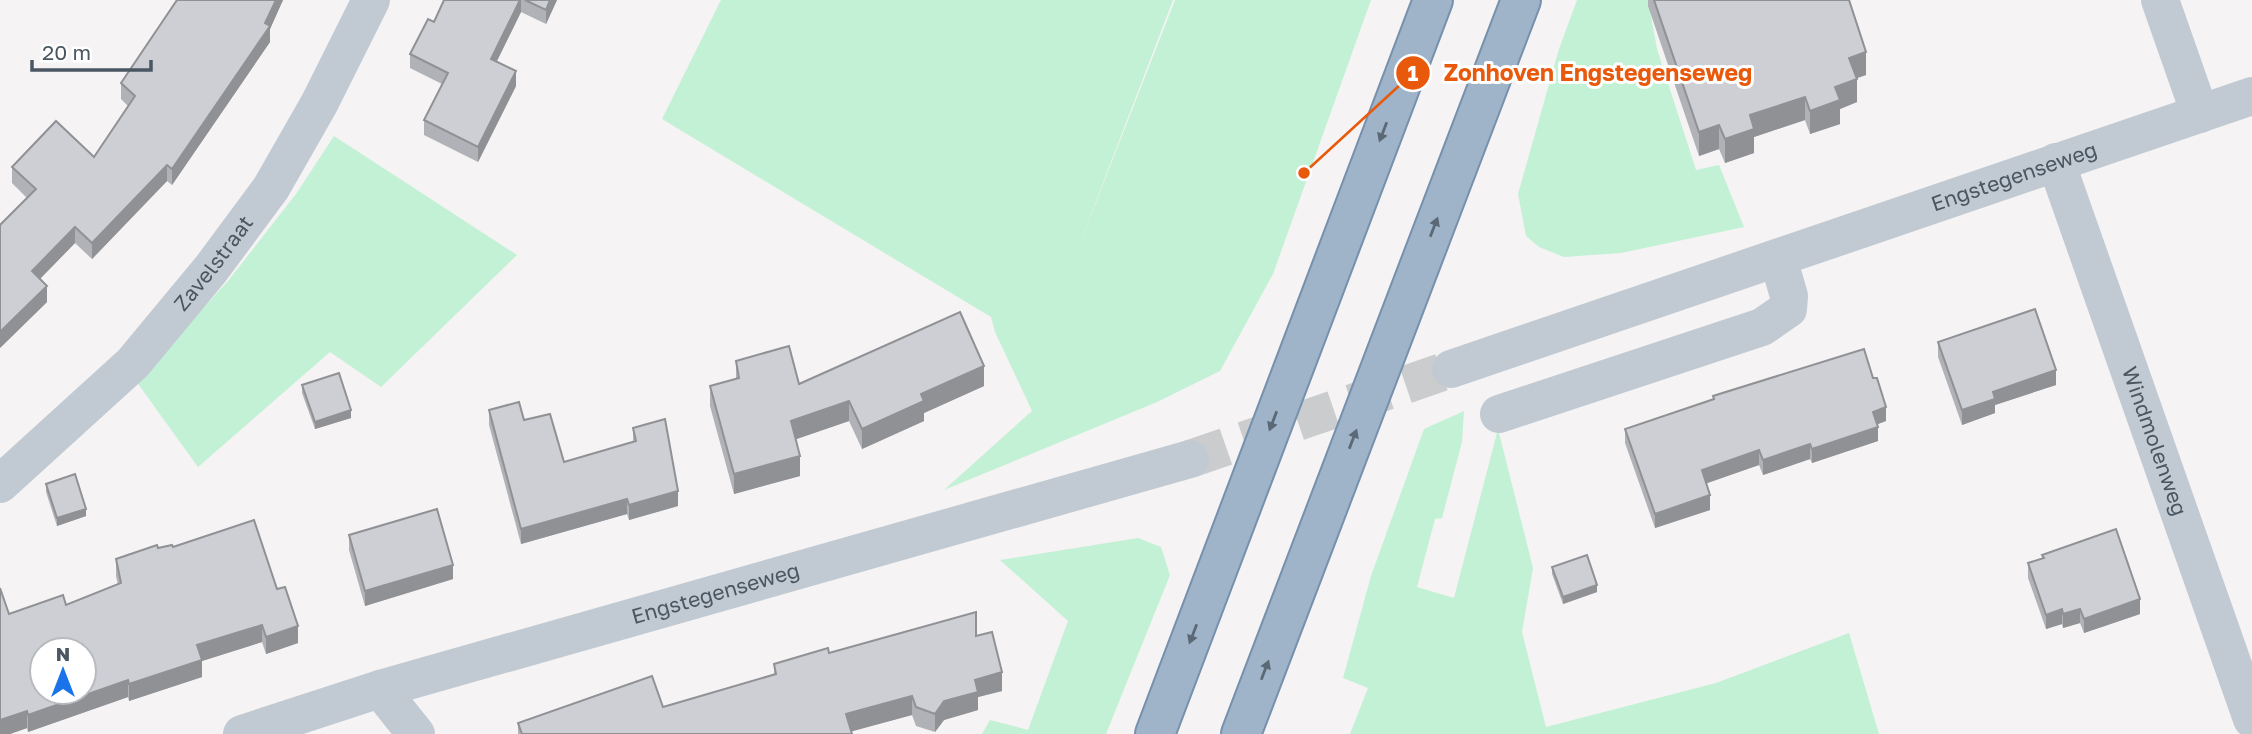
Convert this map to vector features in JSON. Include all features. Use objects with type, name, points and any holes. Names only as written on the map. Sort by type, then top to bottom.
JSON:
[{"type":"highway","points":[[1155,734],[1433,0]]},
{"type":"highway","points":[[1241,734],[1521,0]]},
{"type":"street","name":"Zavelstraat","points":[[0,484],[133,363],[211,270],[271,187],[319,104],[371,0]]},
{"type":"street","points":[[2160,0],[2200,114]]},
{"type":"street","name":"Engstegenseweg","points":[[1451,369],[2252,96]]},
{"type":"street","name":"Windmolenweg","points":[[2056,162],[2252,719]]},
{"type":"street","points":[[1499,414],[1762,327],[1788,309],[1789,296],[1778,258]]},
{"type":"street","name":"Engstegenseweg","points":[[242,734],[380,689],[1190,458]]},
{"type":"street","points":[[380,689],[416,734]]},
{"type":"green space","points":[[721,0],[1173,0],[1075,256],[1175,0],[1371,0],[1273,274],[1220,371],[1157,402],[944,490],[1032,411],[995,332],[991,317],[662,119]]},
{"type":"green space","points":[[1577,0],[1648,0],[1657,49],[1696,170],[1719,165],[1744,227],[1621,253],[1564,257],[1539,247],[1526,236],[1518,194],[1559,49]]},
{"type":"green space","points":[[334,136],[517,255],[381,387],[330,352],[198,467],[136,381],[228,281],[296,194]]},
{"type":"green space","points":[[1464,411],[1462,442],[1442,518],[1435,519],[1417,587],[1454,598],[1498,429],[1533,568],[1522,632],[1546,727],[1716,683],[1849,633],[1879,734],[1350,734],[1368,688],[1343,678],[1371,576],[1424,429]]},
{"type":"green space","points":[[1138,538],[1161,547],[1170,575],[1106,734],[982,734],[990,720],[1028,730],[1068,621],[1000,560]]},
{"type":"building","points":[[177,0],[276,0],[265,23],[270,26],[172,169],[167,165],[92,243],[75,227],[32,271],[47,286],[0,332],[0,225],[36,189],[12,167],[56,121],[94,157],[135,96],[121,83]]},
{"type":"building","points":[[444,0],[520,0],[491,59],[516,71],[478,147],[424,120],[448,73],[410,54],[428,19],[434,22]]},
{"type":"building","points":[[525,0],[550,0],[546,10]]},
{"type":"building","points":[[1654,0],[1849,0],[1866,52],[1849,58],[1857,79],[1835,87],[1840,100],[1810,111],[1805,97],[1750,115],[1754,129],[1725,139],[1719,125],[1699,132]]},
{"type":"building","points":[[2035,309],[2056,370],[1993,392],[1995,399],[1962,410],[1938,342]]},
{"type":"building","points":[[960,312],[984,366],[921,394],[924,401],[862,429],[849,401],[791,421],[800,456],[734,474],[710,386],[739,378],[736,361],[789,346],[799,384]]},
{"type":"building","points":[[1864,349],[1886,407],[1873,412],[1878,427],[1812,449],[1810,444],[1763,460],[1759,450],[1702,470],[1710,495],[1655,514],[1625,429],[1714,399],[1713,396]]},
{"type":"building","points":[[339,373],[351,410],[315,422],[302,385]]},
{"type":"building","points":[[519,402],[524,420],[550,414],[564,462],[636,441],[633,428],[665,419],[678,491],[629,505],[627,499],[521,529],[489,410]]},
{"type":"building","points":[[75,474],[86,509],[57,518],[46,484]]},
{"type":"building","points":[[437,509],[453,565],[365,591],[349,535]]},
{"type":"building","points":[[254,520],[277,589],[285,587],[298,626],[266,637],[262,625],[197,645],[202,660],[129,684],[128,680],[98,690],[98,636],[28,636],[28,706],[54,706],[28,715],[27,711],[0,720],[0,588],[9,614],[63,595],[66,605],[121,583],[116,559],[157,545],[158,548],[173,547]]},
{"type":"building","points":[[2116,529],[2140,599],[2084,619],[2080,609],[2063,614],[2062,609],[2046,615],[2028,563],[2044,558],[2042,555]]},
{"type":"building","points":[[1587,555],[1597,585],[1563,597],[1552,567]]},
{"type":"building","points":[[976,612],[976,636],[992,632],[1002,672],[975,680],[978,692],[944,701],[935,714],[916,707],[912,696],[846,714],[852,734],[522,734],[518,723],[652,676],[663,707],[776,674],[774,664],[828,648],[829,653]]},
{"type":"tunnel","points":[[1190,459],[1451,369]]},
{"type":"place","name":"Zonhoven Engstegenseweg","points":[[1304,173]]}]
